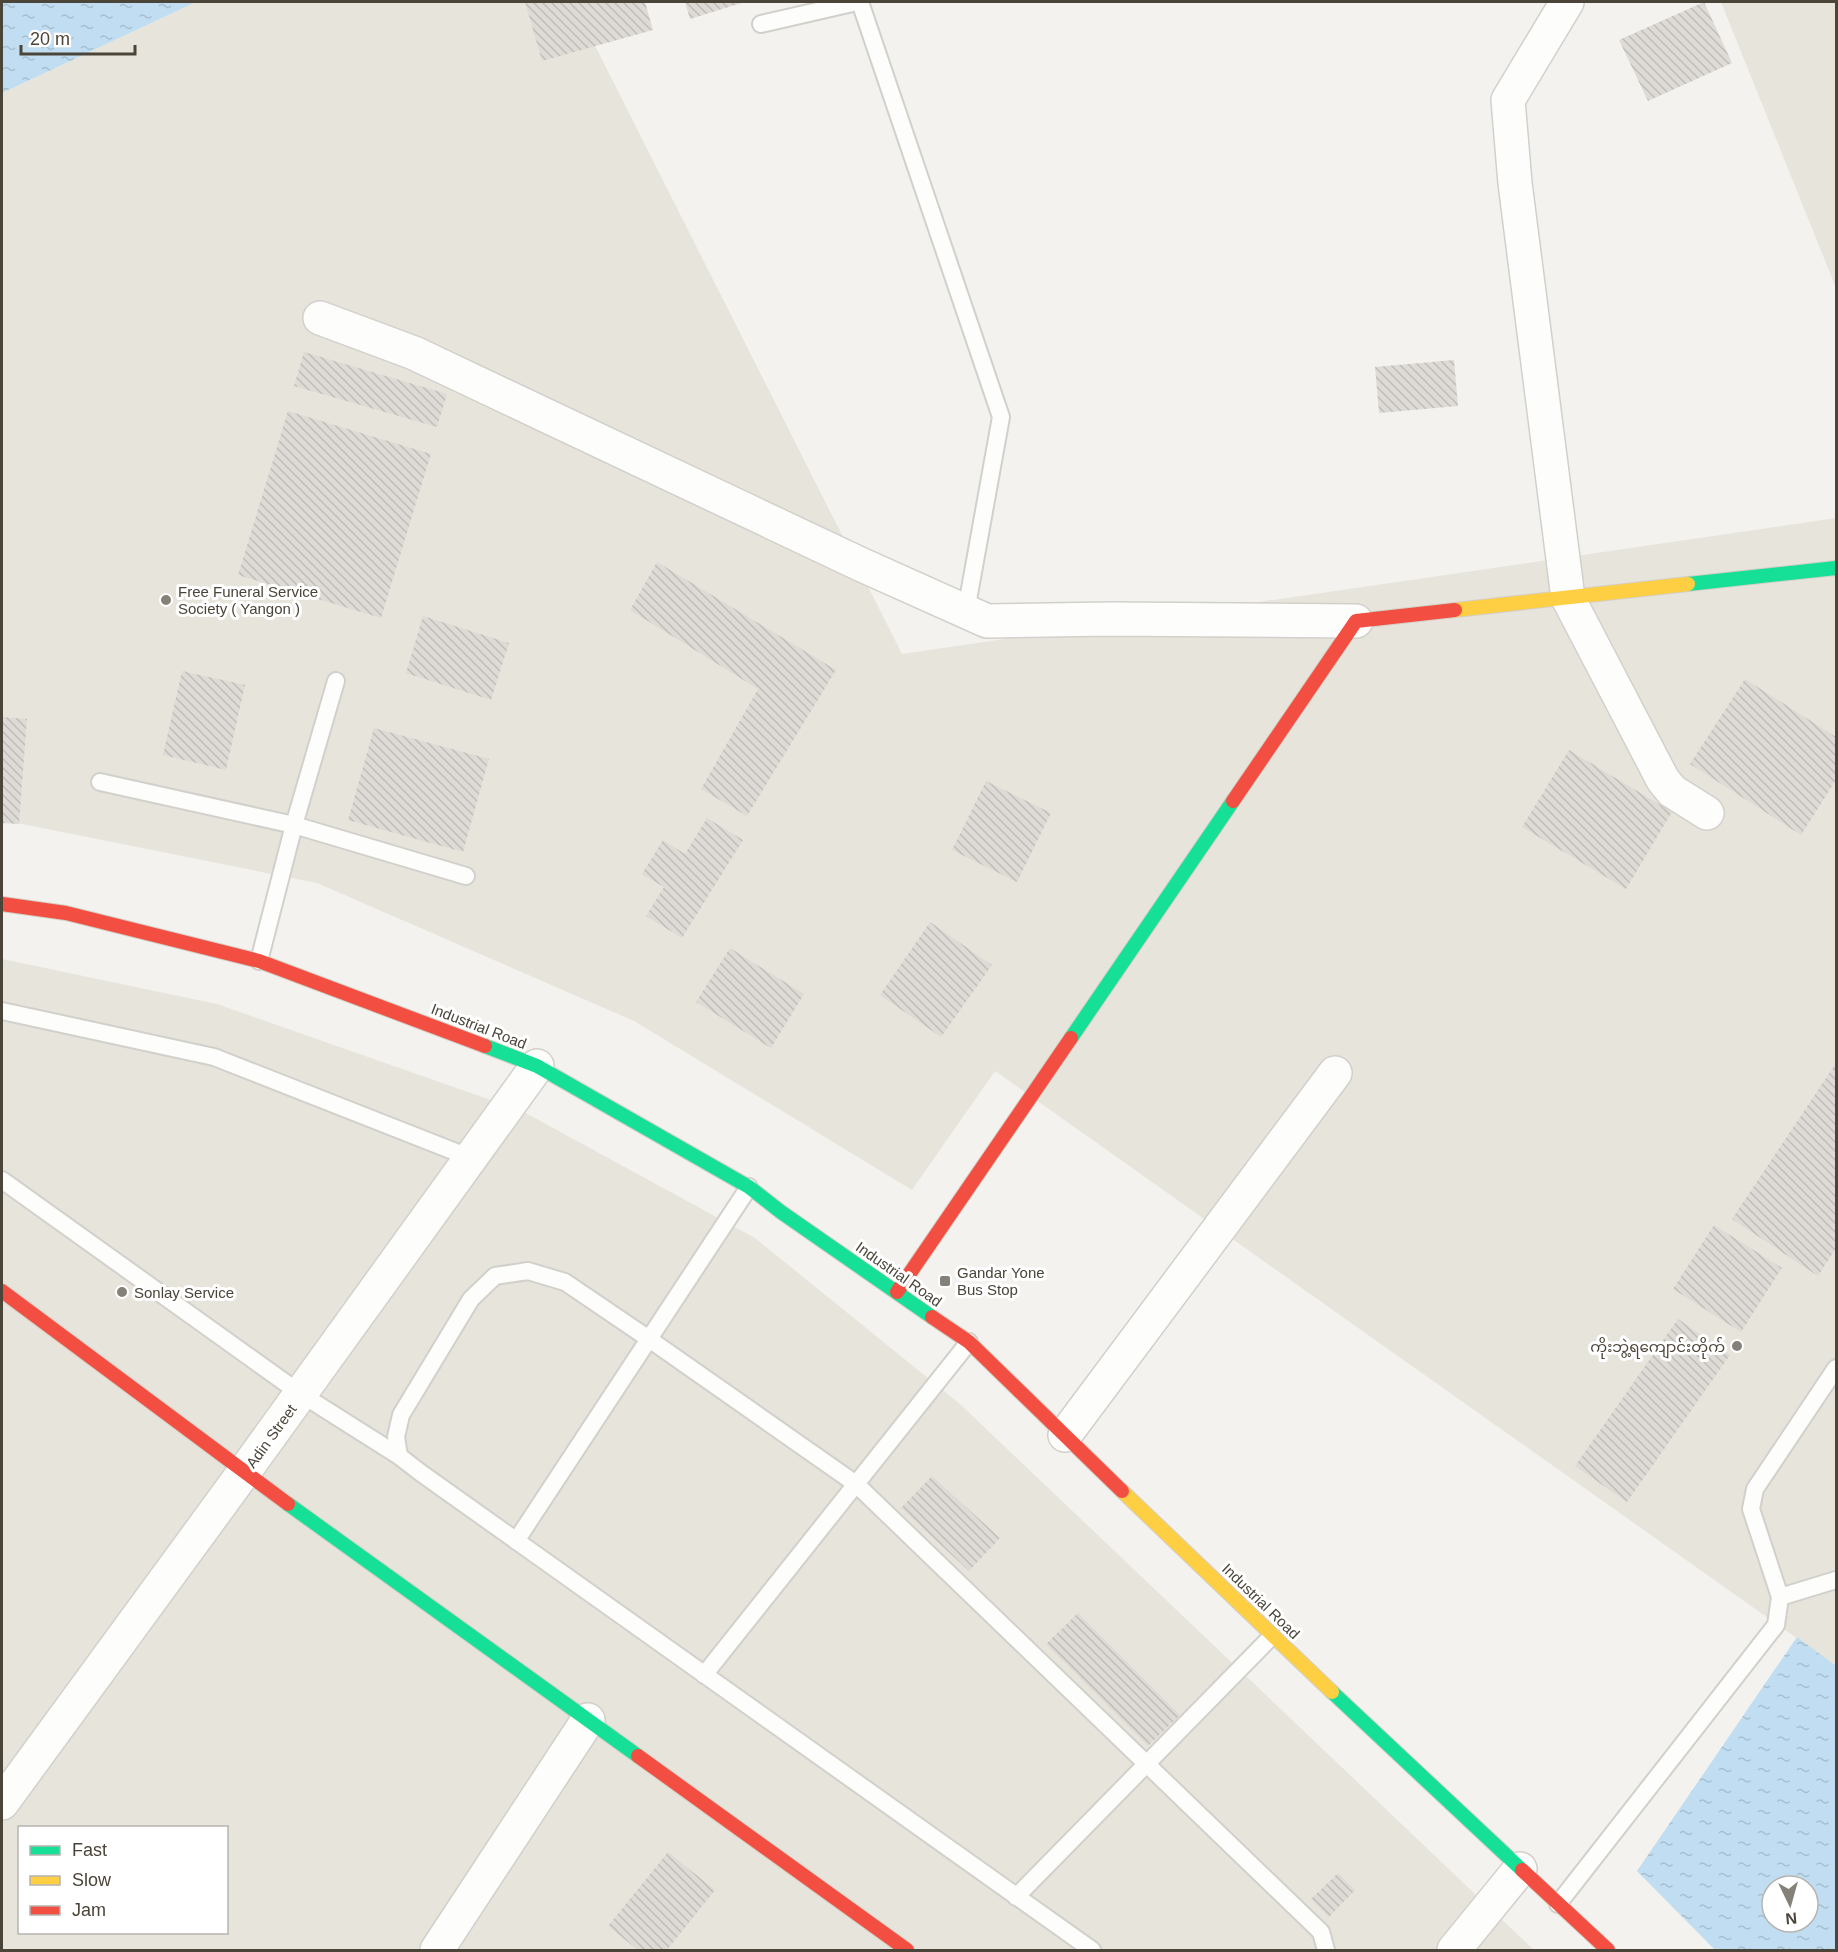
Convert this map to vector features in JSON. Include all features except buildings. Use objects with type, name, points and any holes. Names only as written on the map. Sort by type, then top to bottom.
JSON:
[{"type":"street","points":[[1567,2],[1508,100],[1515,183],[1568,598],[1663,780],[1672,791],[1707,813]]},
{"type":"street","points":[[320,318],[414,353],[860,564],[987,621],[1111,619],[1356,621],[1836,568]]},
{"type":"street","points":[[897,1292],[1356,621]]},
{"type":"street","name":"Industrial Road","points":[[2,904],[66,913],[259,961],[537,1066],[749,1187],[781,1212],[969,1342],[1272,1636],[1608,1950]]},
{"type":"street","name":"Adin Street","points":[[2,1803],[537,1066]]},
{"type":"street","points":[[1065,1435],[1335,1073]]},
{"type":"street","points":[[2,1291],[244,1472],[908,1950]]},
{"type":"street","points":[[437,1950],[588,1720]]},
{"type":"street","points":[[1454,1950],[1520,1869]]},
{"type":"lane","points":[[761,24],[858,2],[1001,417],[966,611]]},
{"type":"lane","points":[[259,961],[294,825],[336,681]]},
{"type":"lane","points":[[100,782],[294,825],[466,876]]},
{"type":"lane","points":[[2,1011],[214,1057],[471,1158]]},
{"type":"lane","points":[[2,1180],[301,1394],[399,1456],[1092,1950]]},
{"type":"lane","points":[[516,1541],[749,1187]]},
{"type":"lane","points":[[399,1456],[396,1437],[401,1415],[471,1299],[495,1276],[528,1271],[565,1282],[856,1484],[1321,1932],[1326,1950]]},
{"type":"lane","points":[[704,1675],[969,1342]]},
{"type":"lane","points":[[1558,1904],[1776,1625],[1780,1597],[1751,1509],[1755,1489],[1836,1368]]},
{"type":"lane","points":[[1780,1597],[1836,1580]]},
{"type":"lane","points":[[1016,1897],[1272,1636]]},
{"type":"shaded area","points":[[196,2],[573,2],[902,654],[1836,518],[1836,1666],[995,1071],[912,1190],[634,1021],[317,883],[2,820],[2,93]]},
{"type":"shaded area","points":[[1721,2],[1836,2],[1836,288]]},
{"type":"shaded area","points":[[2,959],[217,1004],[522,1111],[755,1238],[960,1404],[1534,1950],[2,1950]]},
{"type":"water","points":[[2,2],[196,2],[2,93]]},
{"type":"water","points":[[1797,1637],[1836,1666],[1836,1950],[1715,1950],[1637,1871]]},
{"type":"traffic: fast","points":[[1688,584],[1836,568]]},
{"type":"traffic: fast","points":[[1071,1038],[1233,801]]},
{"type":"traffic: fast","points":[[485,1046],[537,1066],[749,1187],[781,1212],[932,1317]]},
{"type":"traffic: fast","points":[[288,1504],[638,1756]]},
{"type":"traffic: fast","points":[[1332,1692],[1522,1870]]},
{"type":"traffic: slow","points":[[1455,610],[1688,584]]},
{"type":"traffic: slow","points":[[1122,1491],[1332,1692]]},
{"type":"traffic: jam","points":[[1233,801],[1356,621],[1455,610]]},
{"type":"traffic: jam","points":[[2,904],[66,913],[259,961],[485,1046]]},
{"type":"traffic: jam","points":[[897,1292],[1071,1038]]},
{"type":"traffic: jam","points":[[2,1291],[288,1504]]},
{"type":"traffic: jam","points":[[932,1317],[969,1342],[1122,1491]]},
{"type":"traffic: jam","points":[[638,1756],[907,1950]]},
{"type":"traffic: jam","points":[[1522,1870],[1608,1950]]},
{"type":"place","name":"Free Funeral Service Society ( Yangon )","points":[[166,600]]},
{"type":"place","name":"Gandar Yone Bus Stop","points":[[945,1281]]},
{"type":"place","name":"Sonlay Service","points":[[122,1292]]},
{"type":"place","name":"ကိုးဘွဲ့ရကျောင်းတိုက်","points":[[1737,1346]]}]
